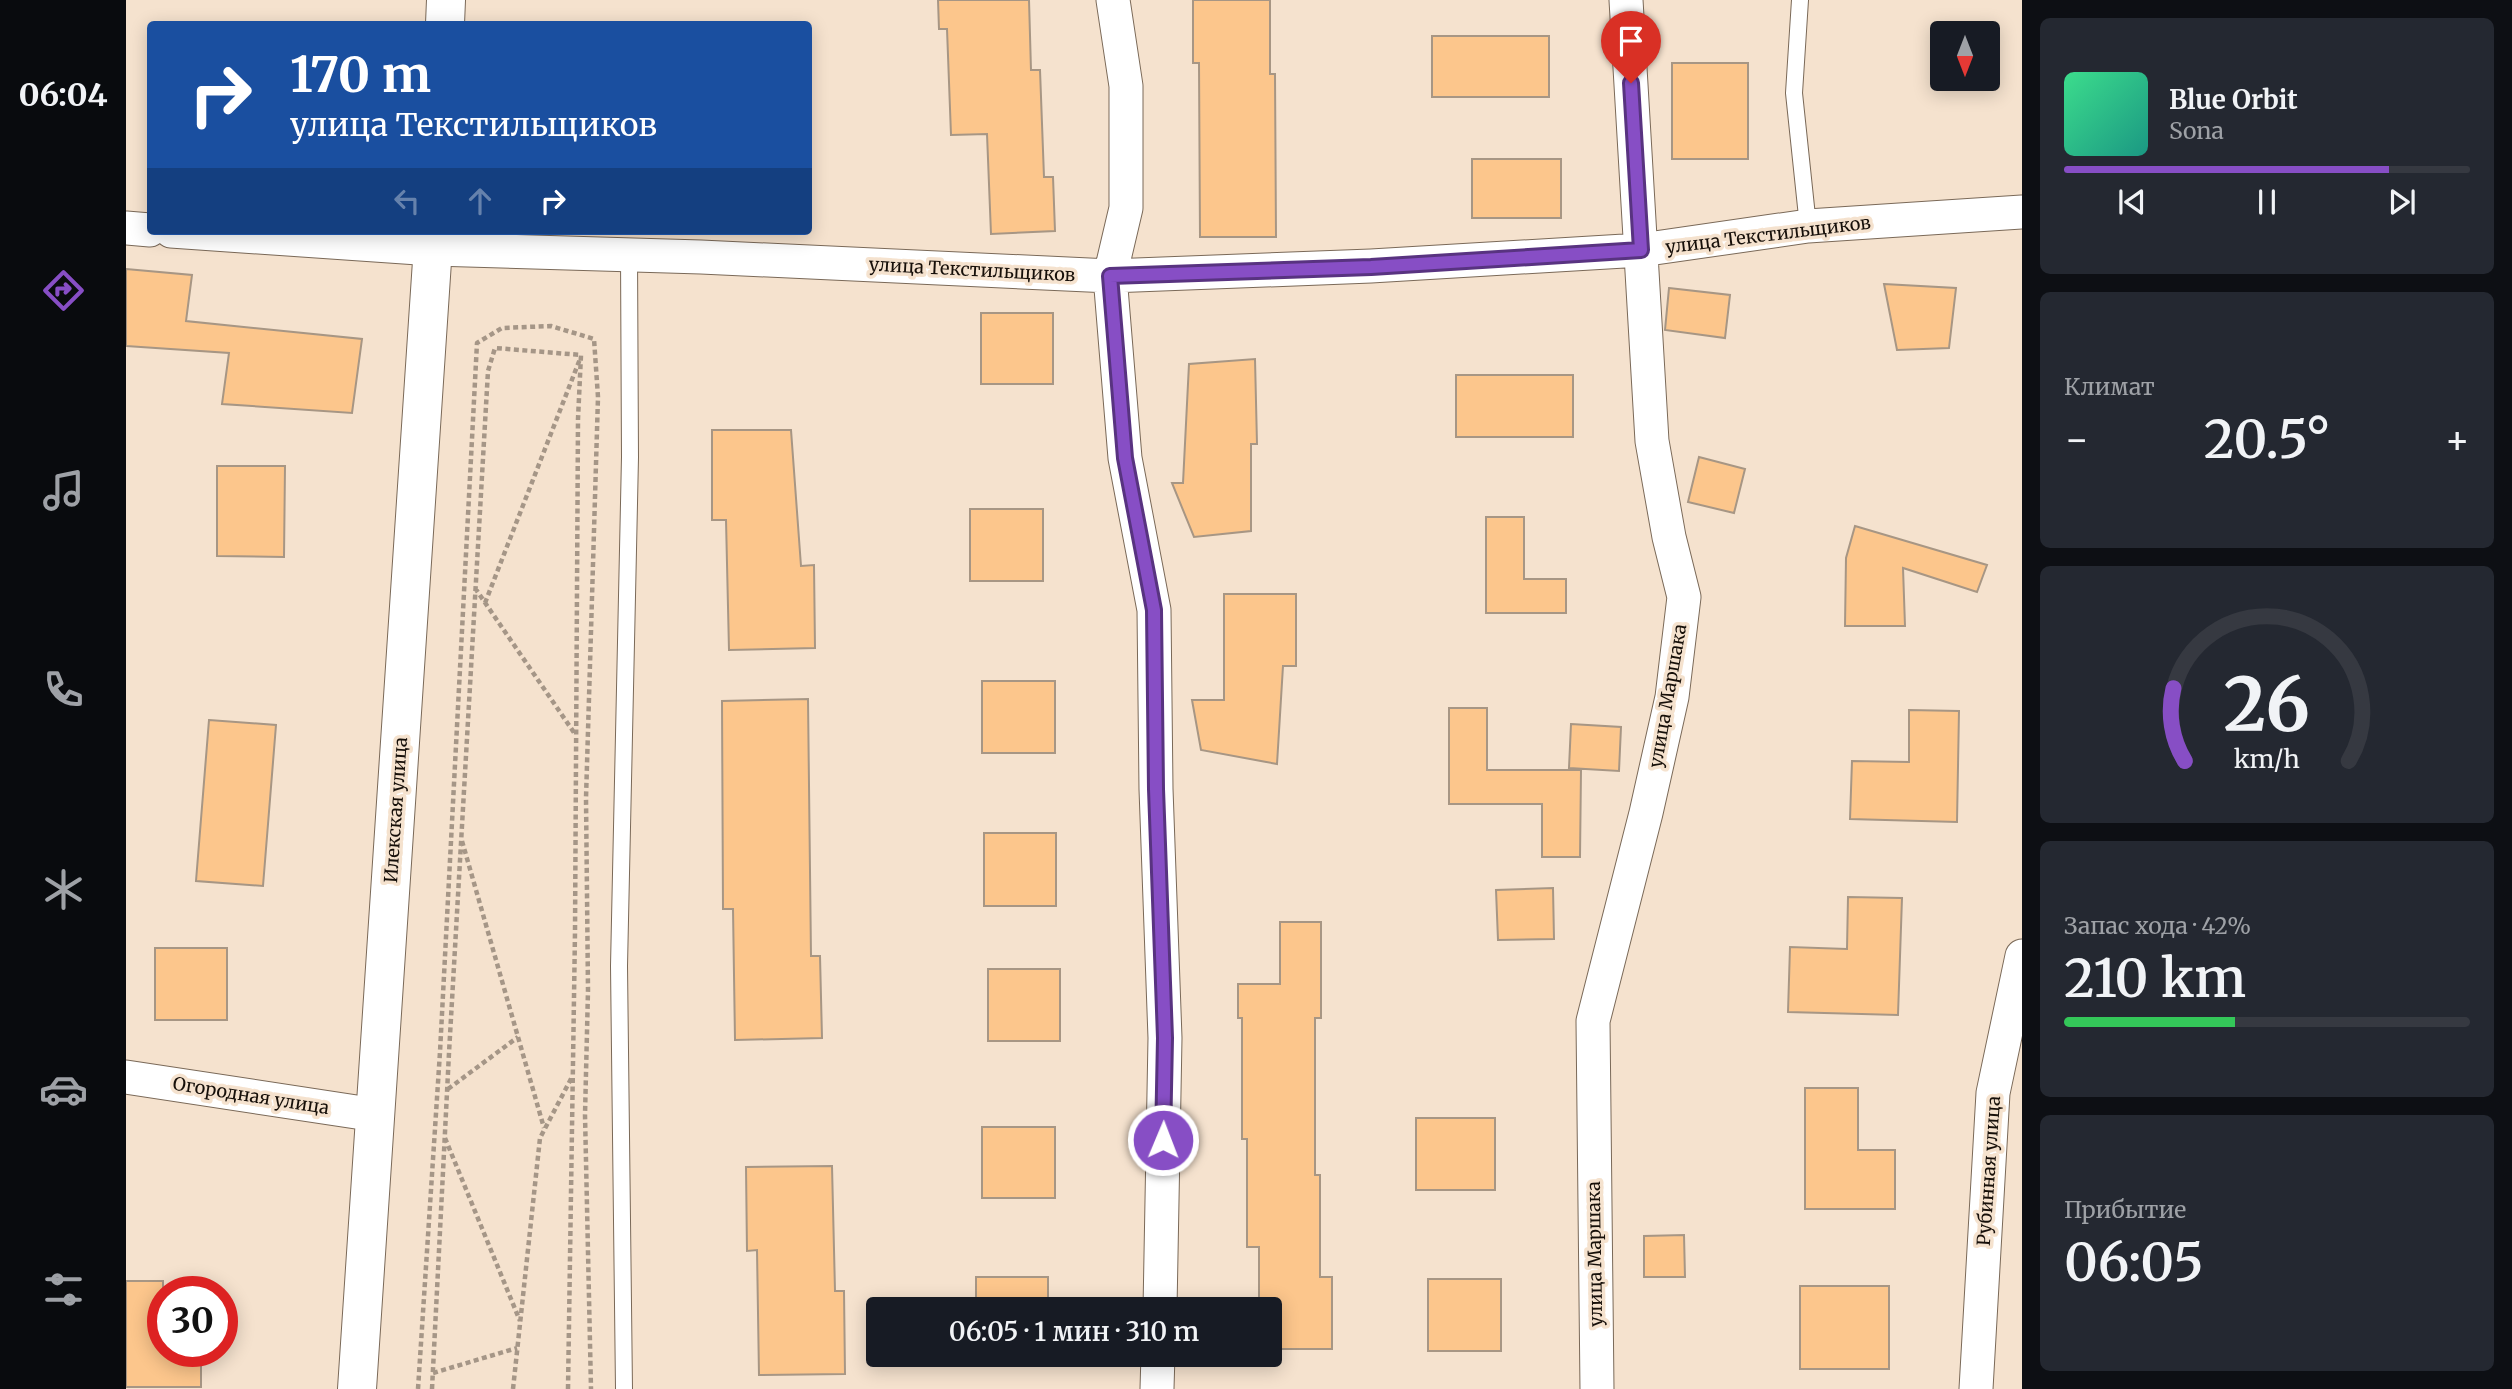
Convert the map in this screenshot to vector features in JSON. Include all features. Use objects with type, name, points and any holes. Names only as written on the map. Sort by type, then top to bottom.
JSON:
[{"type":"street","points":[[444,21],[446,0]]},
{"type":"street","points":[[1113,0],[1126,86],[1126,208],[1110,276],[1125,458],[1154,610],[1156,789],[1165,1038],[1160,1297]]},
{"type":"street","name":"улица Маршака","points":[[1597,1389],[1593,1021],[1646,813],[1669,709],[1685,597],[1669,537],[1652,441],[1626,0]]},
{"type":"street","name":"улица Текстильщиков","points":[[288,235],[434,240],[629,254],[1110,276],[1371,267],[1641,250],[1808,226],[2022,212]]},
{"type":"street","points":[[126,228],[147,230]]},
{"type":"street","name":"Илекская улица","points":[[358,1389],[434,240]]},
{"type":"street","name":"Рубинная улица","points":[[1976,1389],[1993,1093],[2022,956]]},
{"type":"street","name":"Огородная улица","points":[[126,1077],[376,1115]]},
{"type":"street","points":[[1157,1389],[1158,1367]]},
{"type":"lane","points":[[1800,0],[1794,93],[1808,226]]},
{"type":"lane","points":[[624,1389],[619,966],[630,457],[629,254]]},
{"type":"path","points":[[418,1389],[440,1052],[477,343],[502,328],[551,326],[594,339],[598,397],[586,798],[588,990],[585,1115],[591,1389]]},
{"type":"path","points":[[432,1389],[488,370],[495,348],[581,355]]},
{"type":"path","points":[[485,603],[581,355]]},
{"type":"path","points":[[568,1389],[578,419],[581,355]]},
{"type":"path","points":[[475,588],[576,734]]},
{"type":"path","points":[[461,837],[545,1129]]},
{"type":"path","points":[[447,1090],[518,1037]]},
{"type":"path","points":[[513,1389],[540,1138],[572,1076]]},
{"type":"path","points":[[444,1136],[520,1322]]},
{"type":"path","points":[[433,1373],[517,1348]]},
{"type":"building","points":[[938,0],[1029,0],[1031,70],[1040,70],[1044,177],[1053,177],[1055,231],[991,234],[987,134],[951,135],[947,29],[939,29]]},
{"type":"building","points":[[1193,0],[1270,0],[1270,74],[1275,74],[1276,237],[1200,237],[1199,63],[1193,63]]},
{"type":"building","points":[[1432,36],[1549,36],[1549,97],[1432,97]]},
{"type":"building","points":[[1672,63],[1748,63],[1748,159],[1672,159]]},
{"type":"building","points":[[1472,159],[1561,159],[1561,218],[1472,218]]},
{"type":"building","points":[[126,269],[192,275],[186,321],[362,339],[352,413],[222,404],[229,353],[126,346]]},
{"type":"building","points":[[1884,284],[1956,288],[1949,348],[1897,350]]},
{"type":"building","points":[[1669,288],[1730,295],[1725,338],[1665,330]]},
{"type":"building","points":[[981,313],[1053,313],[1053,384],[981,384]]},
{"type":"building","points":[[1255,359],[1257,444],[1251,444],[1251,531],[1194,537],[1172,483],[1183,483],[1189,364]]},
{"type":"building","points":[[1456,375],[1573,375],[1573,437],[1456,437]]},
{"type":"building","points":[[712,430],[791,430],[801,566],[814,565],[815,648],[729,650],[726,520],[712,520]]},
{"type":"building","points":[[1699,457],[1745,469],[1734,513],[1688,502]]},
{"type":"building","points":[[217,466],[285,466],[284,557],[217,556]]},
{"type":"building","points":[[970,509],[1043,509],[1043,581],[970,581]]},
{"type":"building","points":[[1486,517],[1524,517],[1524,579],[1566,579],[1566,613],[1486,613]]},
{"type":"building","points":[[1855,526],[1987,565],[1977,592],[1903,568],[1905,626],[1845,626],[1846,558]]},
{"type":"building","points":[[1224,594],[1296,594],[1296,666],[1283,666],[1277,764],[1201,750],[1192,700],[1224,700]]},
{"type":"building","points":[[982,681],[1055,681],[1055,753],[982,753]]},
{"type":"building","points":[[808,699],[811,956],[820,956],[822,1038],[735,1040],[733,909],[723,909],[722,701]]},
{"type":"building","points":[[1449,708],[1487,708],[1487,770],[1581,770],[1580,857],[1542,857],[1542,804],[1449,804]]},
{"type":"building","points":[[1909,710],[1959,711],[1957,822],[1850,819],[1852,761],[1909,762]]},
{"type":"building","points":[[209,720],[276,725],[263,886],[196,881]]},
{"type":"building","points":[[1571,724],[1621,727],[1619,771],[1569,768]]},
{"type":"building","points":[[984,833],[1056,833],[1056,906],[984,906]]},
{"type":"building","points":[[1553,888],[1554,939],[1498,940],[1496,890]]},
{"type":"building","points":[[1848,897],[1902,898],[1898,1015],[1788,1012],[1790,947],[1847,949]]},
{"type":"building","points":[[1280,922],[1321,922],[1321,1018],[1315,1018],[1315,1175],[1320,1175],[1320,1277],[1332,1277],[1332,1349],[1282,1349],[1282,1297],[1259,1297],[1259,1247],[1247,1247],[1247,1139],[1242,1139],[1242,1018],[1238,1018],[1238,984],[1280,984]]},
{"type":"building","points":[[155,948],[227,948],[227,1020],[155,1020]]},
{"type":"building","points":[[988,969],[1060,969],[1060,1041],[988,1041]]},
{"type":"building","points":[[1805,1088],[1858,1088],[1858,1150],[1895,1150],[1895,1209],[1805,1209]]},
{"type":"building","points":[[1416,1118],[1495,1118],[1495,1190],[1416,1190]]},
{"type":"building","points":[[982,1127],[1055,1127],[1055,1198],[982,1198]]},
{"type":"building","points":[[832,1166],[835,1291],[844,1291],[845,1374],[759,1375],[757,1250],[747,1251],[746,1167]]},
{"type":"building","points":[[1684,1235],[1685,1277],[1644,1277],[1644,1236]]},
{"type":"building","points":[[976,1277],[1048,1277],[1048,1297],[976,1297]]},
{"type":"building","points":[[1428,1279],[1501,1279],[1501,1351],[1428,1351]]},
{"type":"building","points":[[126,1281],[147,1281],[147,1367],[201,1367],[201,1387],[126,1387]]},
{"type":"building","points":[[1800,1286],[1889,1286],[1889,1369],[1800,1369]]},
{"type":"route","points":[[1163,1140],[1165,1038],[1156,789],[1154,610],[1125,458],[1110,276],[1371,267],[1641,250],[1631,83]]}]
